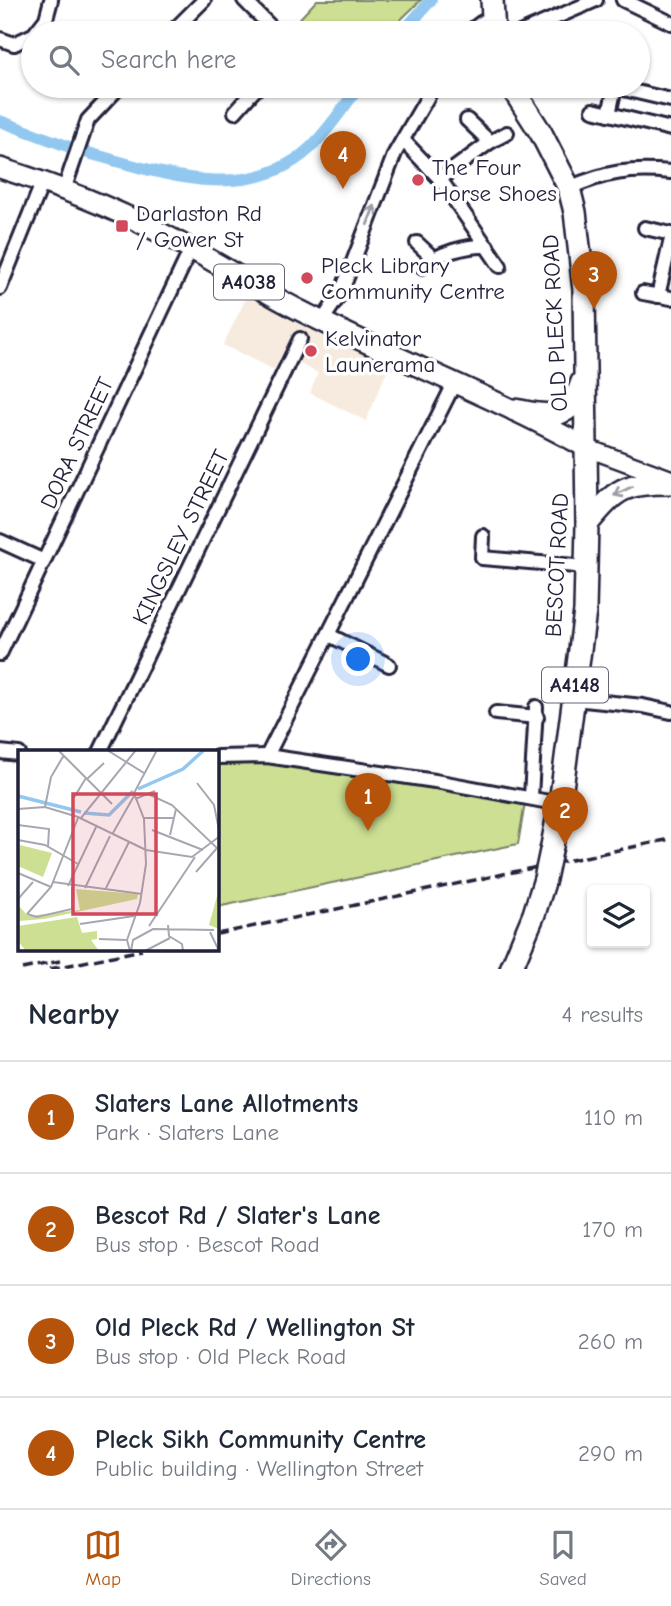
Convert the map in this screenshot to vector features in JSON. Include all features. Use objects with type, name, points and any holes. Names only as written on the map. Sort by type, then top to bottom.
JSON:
[{"type":"highway","name":"OLD PLECK ROAD","points":[[518,98],[551,151],[569,188],[575,212],[584,290],[587,448]]},
{"type":"highway","points":[[514,410],[550,414],[565,410],[574,402],[586,372]]},
{"type":"highway","name":"BESCOT ROAD","points":[[511,969],[545,879],[560,804],[584,611],[587,567],[587,448]]},
{"type":"highway","points":[[587,524],[618,491],[640,483],[671,481]]},
{"type":"main road","name":"A4038","points":[[0,169],[43,181],[117,212],[322,321],[514,410],[587,448]]},
{"type":"street","points":[[44,21],[51,0]]},
{"type":"street","points":[[183,21],[204,0]]},
{"type":"street","points":[[244,0],[265,21]]},
{"type":"street","points":[[548,21],[596,0]]},
{"type":"street","points":[[623,0],[671,23]]},
{"type":"street","points":[[0,40],[14,44],[21,40]]},
{"type":"street","points":[[650,95],[671,100]]},
{"type":"street","points":[[64,190],[86,125],[93,113],[108,98]]},
{"type":"street","points":[[234,112],[244,98]]},
{"type":"street","points":[[322,321],[341,293],[402,139],[428,98]]},
{"type":"street","points":[[609,114],[611,98]]},
{"type":"street","points":[[593,110],[671,129]]},
{"type":"street","points":[[467,120],[490,142]]},
{"type":"street","points":[[440,179],[506,133]]},
{"type":"street","points":[[402,139],[440,179],[500,265]]},
{"type":"street","points":[[569,188],[592,178],[636,169],[670,167]]},
{"type":"street","points":[[0,288],[43,181]]},
{"type":"street","points":[[643,293],[664,297],[671,237],[645,228]]},
{"type":"street","points":[[417,243],[428,262],[473,246],[487,246]]},
{"type":"street","name":"DORA STREET","points":[[0,654],[191,249]]},
{"type":"street","name":"KINGSLEY STREET","points":[[101,750],[300,340]]},
{"type":"street","points":[[267,756],[454,384]]},
{"type":"street","points":[[587,448],[671,481]]},
{"type":"street","points":[[483,536],[482,558],[587,567]]},
{"type":"street","points":[[0,541],[44,561]]},
{"type":"street","points":[[329,635],[361,645],[389,665]]},
{"type":"street","points":[[574,699],[643,706],[671,712],[669,727]]},
{"type":"street","points":[[496,713],[536,712],[531,797]]},
{"type":"street","points":[[0,752],[18,754]]},
{"type":"street","points":[[219,757],[267,756],[531,797],[560,804]]},
{"type":"shaded area","points":[[248,294],[389,366],[366,421],[310,393],[318,373],[282,355],[274,370],[223,345]]},
{"type":"green space","points":[[317,0],[421,0],[399,21],[297,21]]},
{"type":"green space","points":[[271,763],[525,803],[518,844],[219,907],[219,765]]},
{"type":"waterway","points":[[413,21],[431,0]]},
{"type":"waterway","points":[[88,153],[202,180],[258,176],[284,166],[309,149],[351,98]]},
{"type":"waterway","points":[[0,121],[67,146]]},
{"type":"railway","points":[[219,934],[671,839]]},
{"type":"railway","points":[[50,969],[137,951]]},
{"type":"railway","points":[[22,969],[60,961]]},
{"type":"place","name":"The Four Horse Shoes","points":[[418,180]]},
{"type":"place","name":"Pleck Sikh Community Centre","points":[[343,189]]},
{"type":"place","name":"Darlaston Rd / Gower St","points":[[122,226]]},
{"type":"place","name":"Pleck Library Community Centre","points":[[307,278]]},
{"type":"place","name":"Old Pleck Rd / Wellington St","points":[[594,309]]},
{"type":"place","name":"Kelvinator Launerama","points":[[311,351]]},
{"type":"place","name":"Slaters Lane Allotments","points":[[368,831]]},
{"type":"place","name":"Bescot Rd / Slater's Lane","points":[[565,845]]}]
